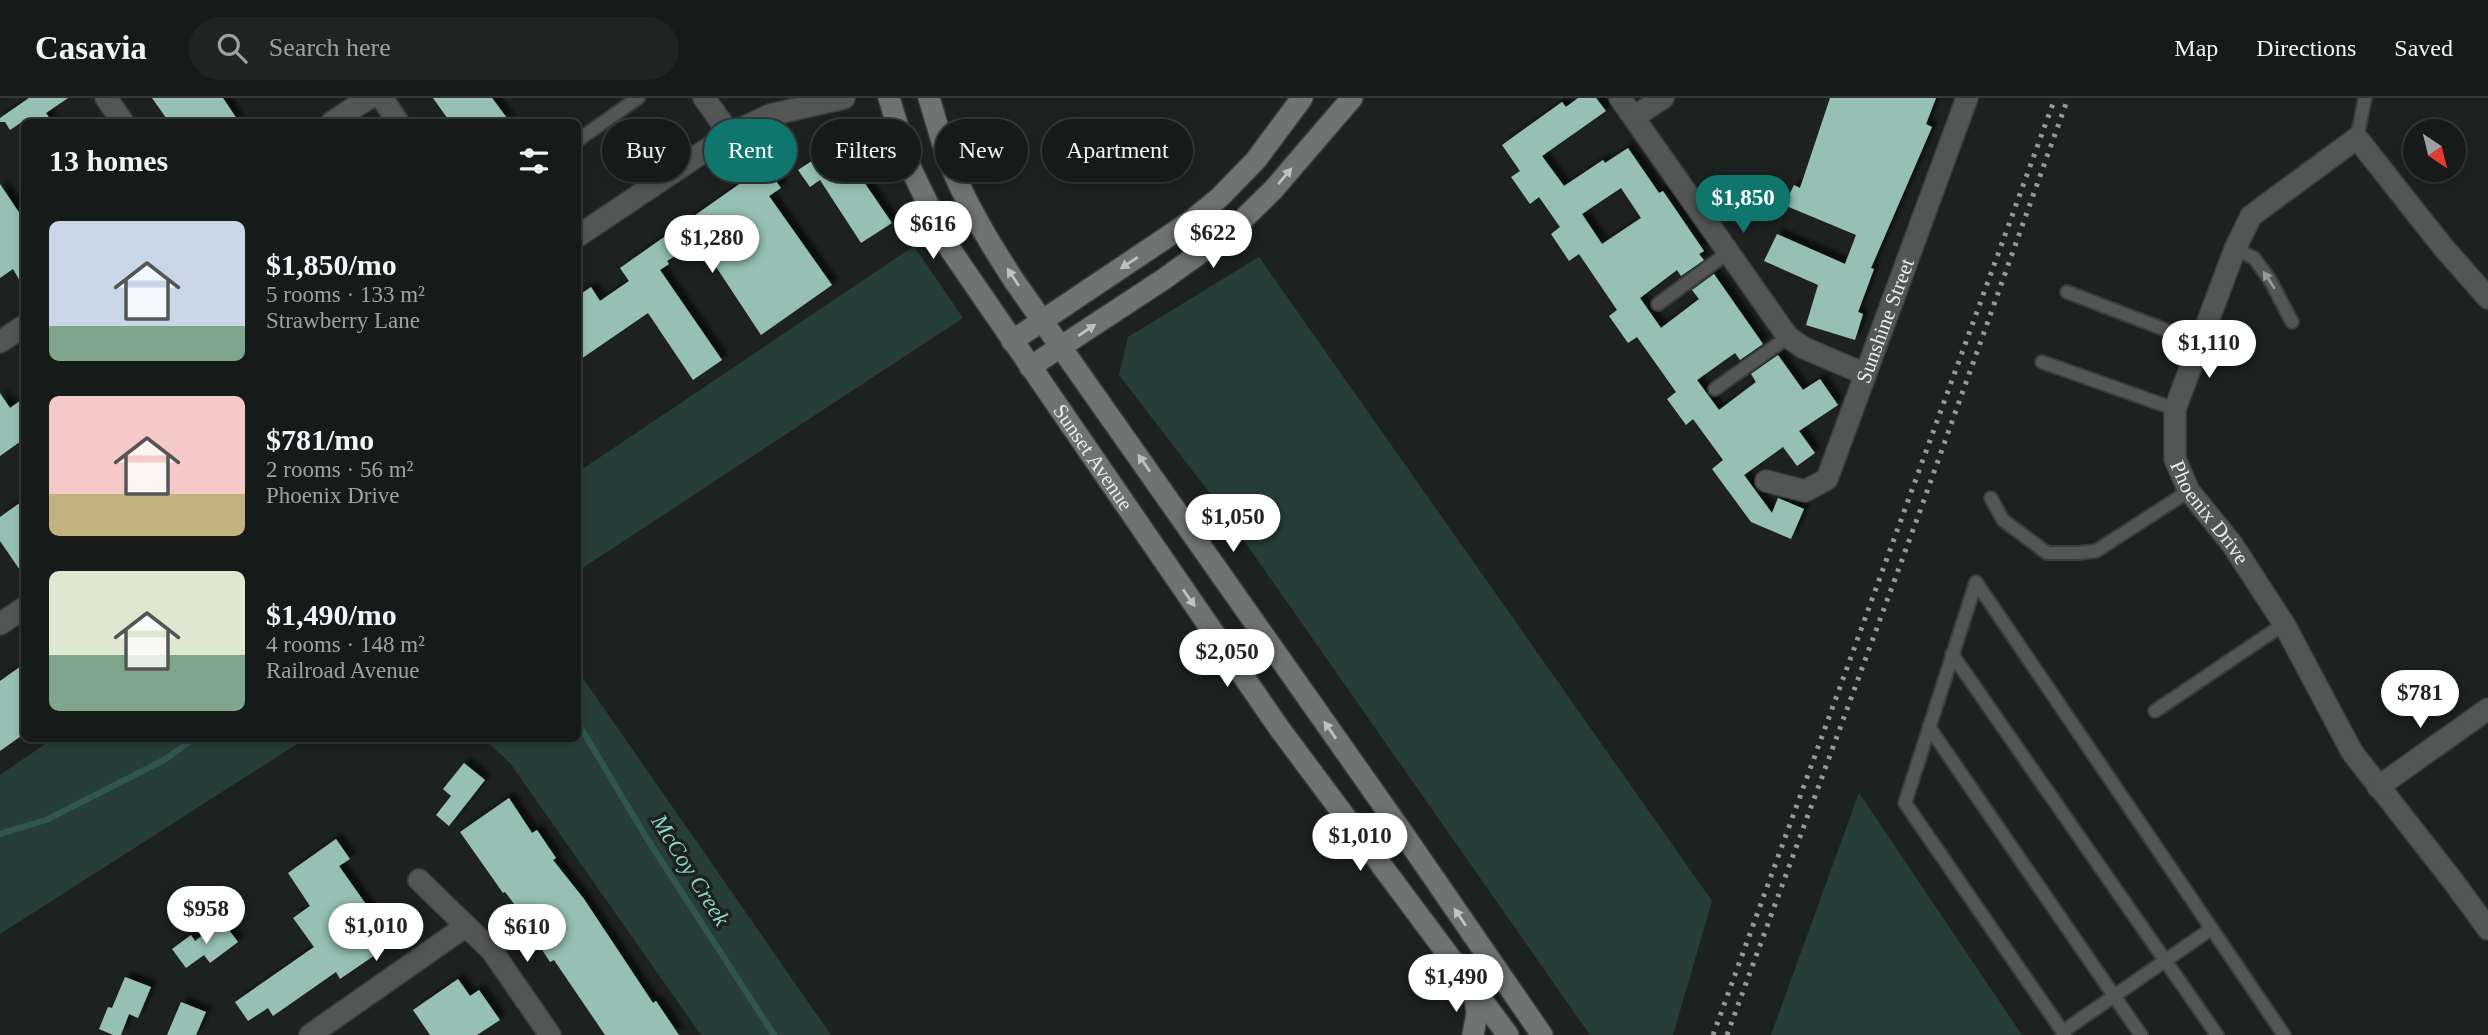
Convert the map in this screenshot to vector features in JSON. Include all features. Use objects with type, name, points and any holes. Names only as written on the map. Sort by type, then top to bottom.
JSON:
[{"type":"main road","name":"Sunset Avenue","points":[[889,98],[912,169],[930,212],[950,249],[1279,728],[1502,1033]]},
{"type":"main road","name":"Sunset Avenue","points":[[929,98],[946,155],[983,233],[1542,1035]]},
{"type":"main road","points":[[1012,341],[1191,221],[1219,198],[1256,160],[1303,98]]},
{"type":"main road","points":[[1030,367],[1233,230],[1273,190],[1352,98]]},
{"type":"main road","points":[[1473,1035],[1477,1013],[1474,993]]},
{"type":"main road","points":[[1502,1033],[1526,1014]]},
{"type":"street","points":[[106,98],[120,119]]},
{"type":"street","points":[[337,119],[369,98]]},
{"type":"street","points":[[382,98],[396,119]]},
{"type":"street","points":[[704,98],[719,119]]},
{"type":"street","points":[[762,119],[844,98]]},
{"type":"street","points":[[1620,98],[1788,337],[1804,348],[1865,374]]},
{"type":"street","points":[[1634,117],[1663,98]]},
{"type":"street","name":"Sunshine Street","points":[[1766,481],[1805,491],[1827,479],[1967,98]]},
{"type":"street","points":[[2357,138],[2443,247],[2488,298]]},
{"type":"street","name":"Phoenix Drive","points":[[2357,138],[2252,216],[2235,248],[2175,409],[2175,459],[2189,491],[2232,544],[2284,624],[2352,752],[2454,881],[2488,929]]},
{"type":"street","points":[[581,234],[704,151]]},
{"type":"street","points":[[0,342],[21,328]]},
{"type":"street","points":[[0,624],[21,610]]},
{"type":"street","points":[[2378,787],[2488,709]]},
{"type":"street","points":[[419,880],[492,951],[550,1035]]},
{"type":"street","points":[[310,1035],[466,926]]},
{"type":"lane","points":[[581,138],[638,98]]},
{"type":"lane","points":[[2357,138],[2365,98]]},
{"type":"lane","points":[[2235,248],[2254,258],[2270,280],[2292,322]]},
{"type":"lane","points":[[1658,304],[1729,252]]},
{"type":"lane","points":[[2067,292],[2200,343]]},
{"type":"lane","points":[[1715,389],[1788,337]]},
{"type":"lane","points":[[2042,362],[2175,409]]},
{"type":"lane","points":[[1990,498],[2003,520],[2047,553],[2078,553],[2096,551],[2189,491]]},
{"type":"lane","points":[[2211,929],[2064,1033],[1905,803],[1976,582],[2284,1035]]},
{"type":"lane","points":[[2155,711],[2284,624]]},
{"type":"lane","points":[[1952,654],[2217,1035]]},
{"type":"lane","points":[[1929,727],[2141,1035]]},
{"type":"green space","points":[[914,246],[963,318],[581,569],[581,470]]},
{"type":"green space","points":[[1259,257],[1712,901],[1673,1035],[1590,1035],[1219,505],[1119,375],[1128,337]]},
{"type":"green space","points":[[581,675],[831,1035],[701,1035],[510,763],[487,742],[581,742]]},
{"type":"green space","points":[[48,742],[300,742],[0,934],[0,775]]},
{"type":"green space","points":[[1859,793],[2022,1035],[1771,1035]]},
{"type":"building","points":[[29,98],[68,98],[46,113],[50,119],[21,119],[21,123],[10,130],[5,122],[0,122],[0,118]]},
{"type":"building","points":[[152,98],[223,98],[237,119],[167,119]]},
{"type":"building","points":[[433,98],[492,98],[508,119],[448,119]]},
{"type":"building","points":[[1578,98],[1596,98],[1606,111],[1542,156],[1564,186],[1603,160],[1605,163],[1628,148],[1659,193],[1663,191],[1704,251],[1699,254],[1704,260],[1681,276],[1677,270],[1640,298],[1661,328],[1699,299],[1692,290],[1714,274],[1763,344],[1740,360],[1735,353],[1697,380],[1719,410],[1756,382],[1751,374],[1778,355],[1803,390],[1820,379],[1838,405],[1799,431],[1815,453],[1797,466],[1783,447],[1744,475],[1772,513],[1778,498],[1804,509],[1791,539],[1751,522],[1712,469],[1723,460],[1693,419],[1686,425],[1667,399],[1676,392],[1637,337],[1628,343],[1609,316],[1617,310],[1579,254],[1569,261],[1551,234],[1560,227],[1539,197],[1530,204],[1511,177],[1520,171],[1502,145],[1562,102],[1566,107]],"holes":[[[1621,188],[1641,218],[1602,244],[1582,214]]]},
{"type":"building","points":[[1830,98],[1936,98],[1926,124],[1932,127],[1871,268],[1874,269],[1858,312],[1863,314],[1855,340],[1806,325],[1818,285],[1764,261],[1777,234],[1845,264],[1856,235],[1784,205],[1794,185],[1800,188]]},
{"type":"building","points":[[811,162],[811,182],[817,182],[810,187],[798,170]]},
{"type":"building","points":[[742,182],[777,182],[781,188],[769,196],[832,285],[761,335],[699,241],[667,261],[669,264],[660,270],[722,360],[693,380],[648,313],[581,359],[581,294],[591,287],[600,301],[629,281],[620,268]]},
{"type":"building","points":[[821,182],[864,182],[892,223],[861,243]]},
{"type":"building","points":[[0,184],[21,216],[21,283],[13,269],[0,278]]},
{"type":"building","points":[[0,393],[10,408],[21,400],[21,441],[0,456]]},
{"type":"building","points":[[21,502],[21,572],[0,541],[0,517]]},
{"type":"building","points":[[21,666],[21,736],[0,751],[0,681]]},
{"type":"building","points":[[464,763],[485,780],[449,826],[436,815],[451,796],[443,789]]},
{"type":"building","points":[[509,798],[532,833],[537,830],[556,858],[553,860],[584,899],[653,1003],[656,1001],[679,1035],[605,1035],[554,960],[550,962],[537,942],[541,939],[505,892],[503,893],[460,832]]},
{"type":"building","points":[[336,839],[350,859],[339,866],[387,934],[372,944],[378,953],[340,979],[336,972],[273,1016],[268,1008],[248,1021],[235,1002],[314,947],[293,918],[310,906],[288,873]]},
{"type":"building","points":[[222,921],[238,942],[210,963],[204,955],[186,968],[172,949],[191,935],[195,941]]},
{"type":"building","points":[[125,977],[151,987],[138,1018],[129,1014],[121,1035],[113,1035],[99,1029],[108,1007],[112,1008]]},
{"type":"building","points":[[458,979],[470,996],[479,990],[500,1020],[477,1035],[430,1035],[413,1010]]},
{"type":"building","points":[[181,1002],[206,1012],[196,1035],[167,1035]]},
{"type":"waterway","name":"McCoy Creek","points":[[581,728],[646,837],[774,1035]]},
{"type":"waterway","name":"McCoy Creek","points":[[0,834],[46,820],[164,760],[189,742]]},
{"type":"railway","points":[[1713,1035],[2055,98]]},
{"type":"railway","points":[[1727,1035],[1920,511],[2068,98]]}]
